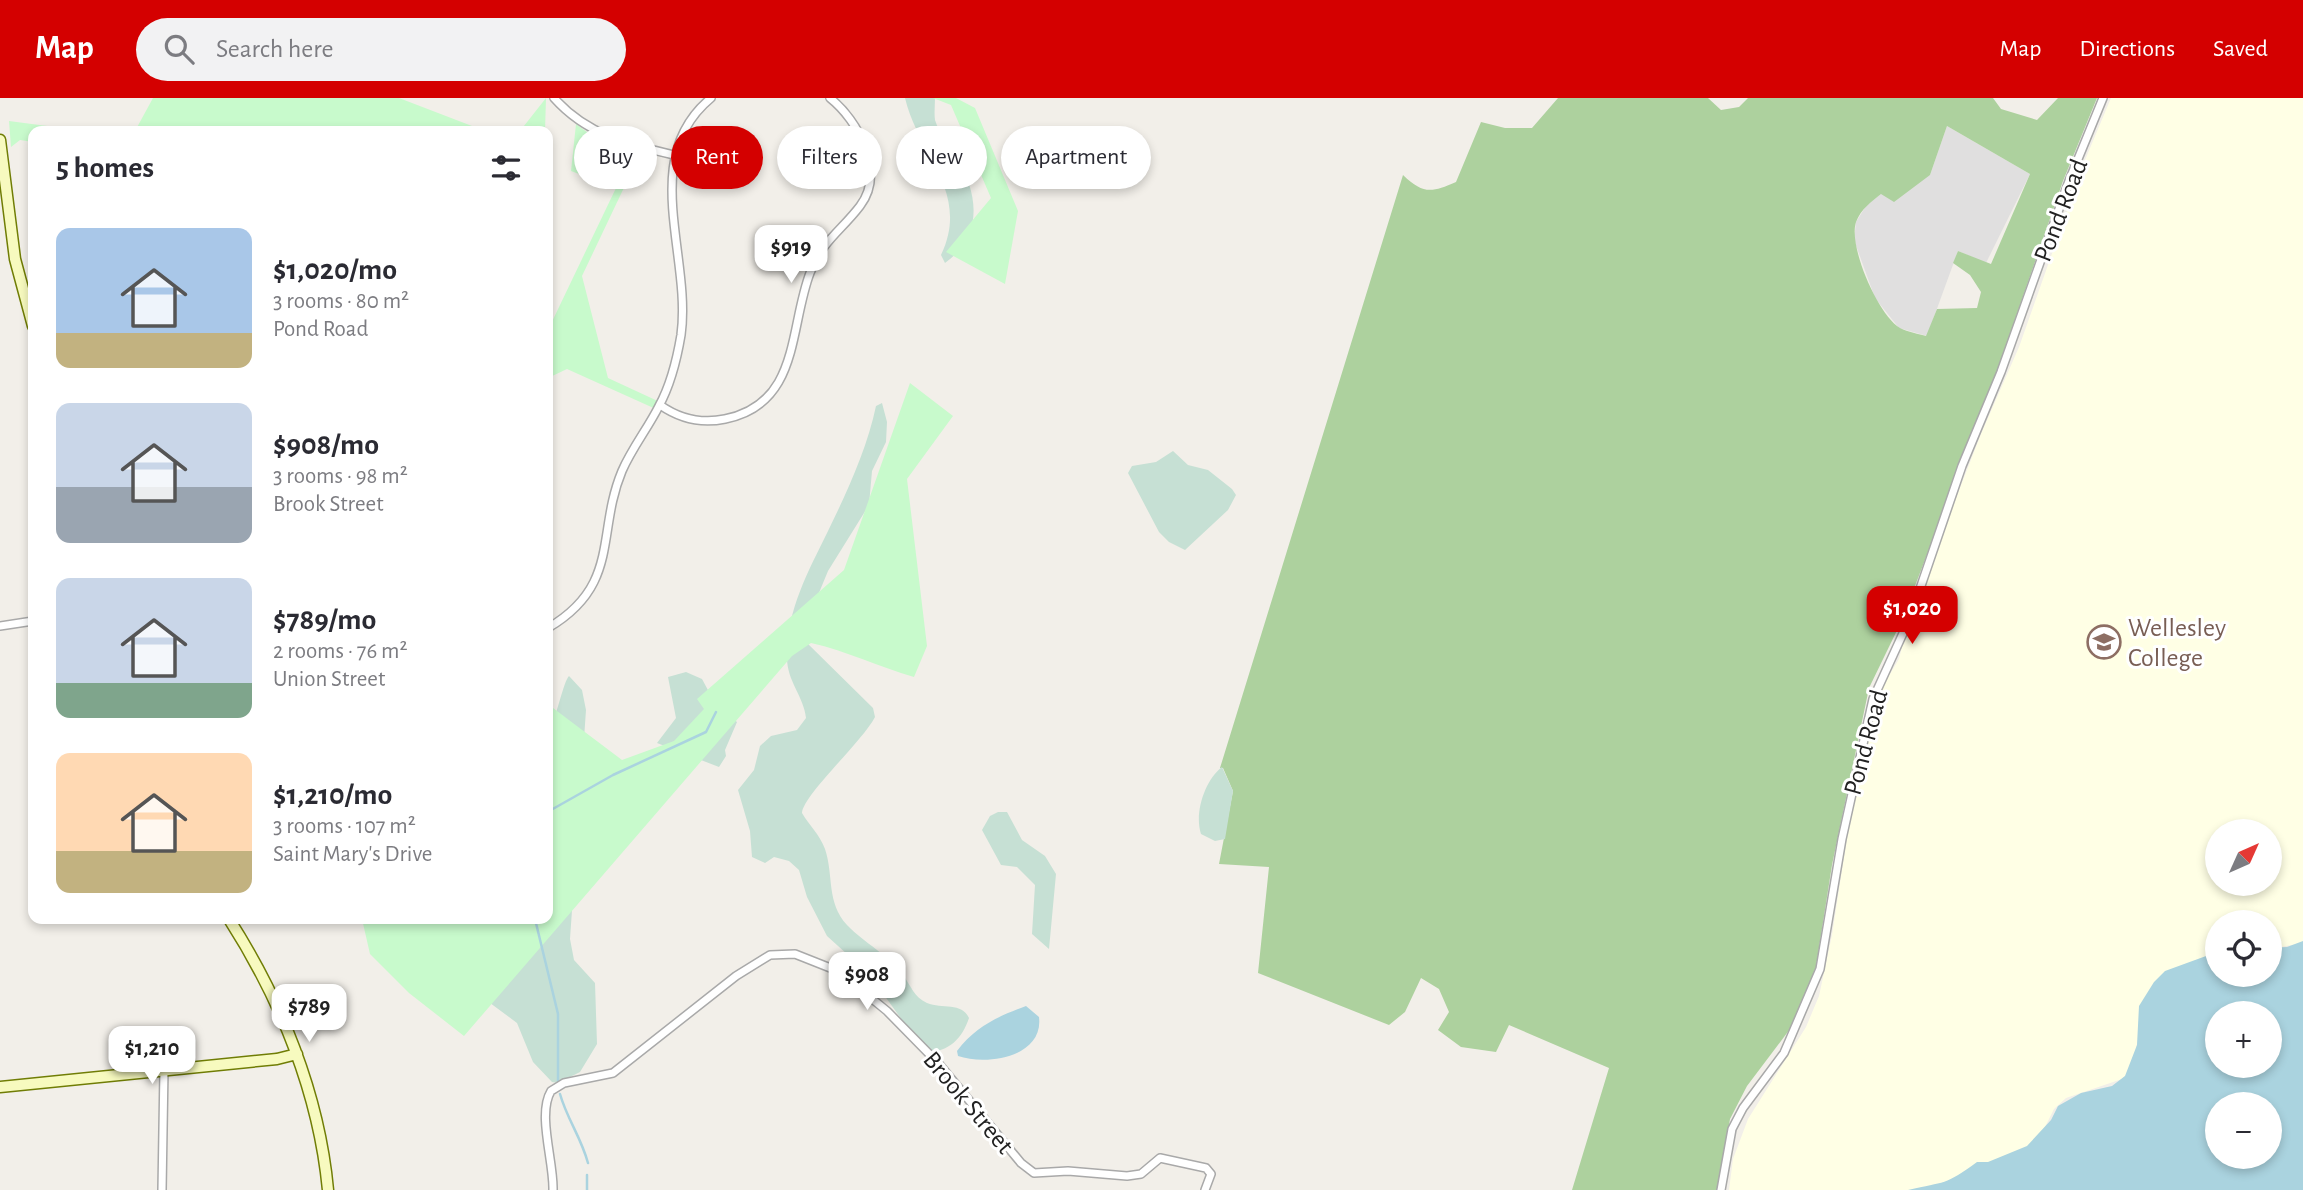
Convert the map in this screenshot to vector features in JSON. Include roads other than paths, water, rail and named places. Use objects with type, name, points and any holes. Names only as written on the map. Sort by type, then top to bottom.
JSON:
[{"type":"street","points":[[554,98],[579,121],[599,134],[671,154]]},
{"type":"street","points":[[686,126],[711,98]]},
{"type":"street","points":[[660,405],[675,415],[694,420],[714,421],[736,417],[766,398],[786,370],[804,292],[814,262],[831,235],[861,205],[868,189],[869,166],[863,142],[852,120],[830,98]]},
{"type":"street","name":"Pond Road","points":[[1721,1190],[1732,1129],[1743,1108],[1784,1053],[1820,969],[1842,839],[1873,699],[1910,618],[1962,466],[2001,372],[2069,181],[2103,98]]},
{"type":"street","points":[[0,140],[16,267],[28,309]]},
{"type":"street","points":[[553,624],[574,607],[598,572],[606,550],[619,478],[660,405],[677,357],[683,310],[672,189]]},
{"type":"street","points":[[0,626],[28,622]]},
{"type":"street","points":[[232,924],[255,961],[297,1054],[316,1117],[328,1190]]},
{"type":"street","name":"Brook Street","points":[[553,1190],[552,1159],[545,1112],[551,1091],[564,1083],[613,1073],[736,976],[769,955],[795,954],[838,971],[887,1011],[939,1064],[1020,1163],[1034,1173],[1068,1171],[1127,1176],[1141,1174],[1160,1158],[1206,1168],[1211,1174],[1205,1190]]},
{"type":"street","points":[[0,1087],[277,1059],[297,1054]]},
{"type":"street","points":[[162,1190],[164,1069]]},
{"type":"water","points":[[2303,941],[2303,1190],[1908,1190],[1944,1182],[1977,1162],[1988,1162],[2027,1146],[2051,1120],[2058,1106],[2081,1093],[2112,1086],[2125,1076],[2137,1045],[2139,1006],[2154,982],[2165,971],[2205,956],[2205,987],[2282,987],[2282,947]]},
{"type":"water","points":[[1026,1006],[1039,1017],[1038,1031],[1033,1041],[1023,1050],[998,1059],[958,1056],[957,1051],[964,1042],[980,1029],[996,1018]]},
{"type":"waterway","points":[[553,809],[613,775],[706,732],[716,712]]},
{"type":"waterway","points":[[536,924],[558,1014],[558,1081]]},
{"type":"waterway","points":[[560,1094],[588,1163]]},
{"type":"waterway","points":[[587,1175],[587,1190]]},
{"type":"place","name":"Wellesley College","points":[[2104,642]]}]
